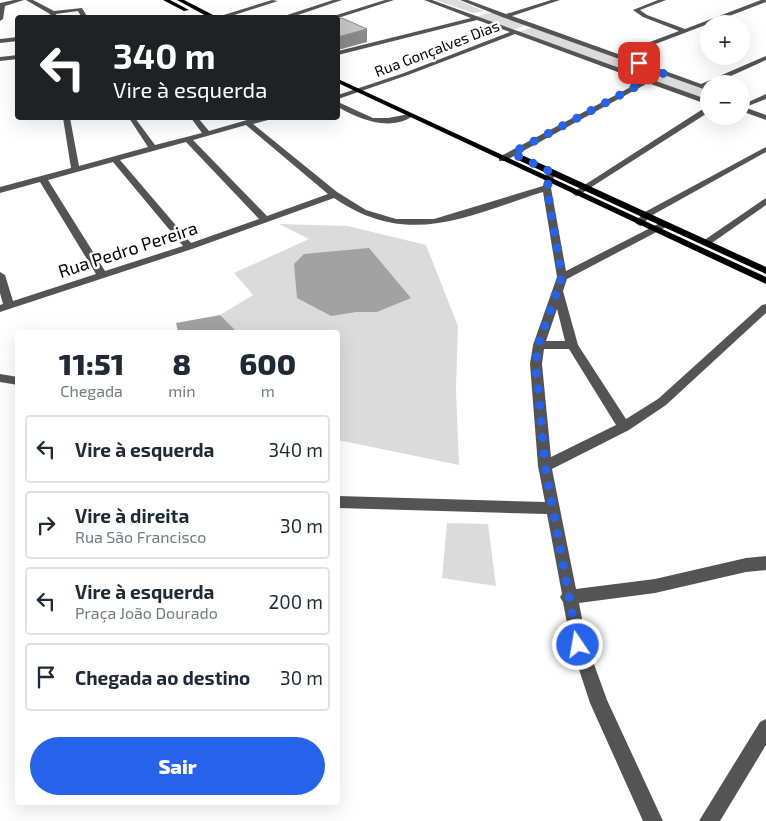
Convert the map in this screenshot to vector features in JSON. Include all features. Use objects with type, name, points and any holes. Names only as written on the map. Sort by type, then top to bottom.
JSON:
[{"type":"main road","points":[[166,0],[196,15]]},
{"type":"main road","points":[[180,0],[211,15]]},
{"type":"main road","points":[[340,75],[409,116],[766,282]]},
{"type":"main road","points":[[340,82],[512,153],[549,180],[586,187],[766,271]]},
{"type":"street","points":[[0,19],[1,4],[21,0]]},
{"type":"street","points":[[29,0],[53,15],[76,8],[82,10],[83,15]]},
{"type":"street","points":[[291,15],[339,0]]},
{"type":"street","points":[[340,15],[391,0]]},
{"type":"street","points":[[427,0],[700,100]]},
{"type":"street","points":[[463,0],[700,86]]},
{"type":"street","points":[[504,16],[557,0]]},
{"type":"street","points":[[663,0],[636,10],[645,16],[683,30]]},
{"type":"street","points":[[618,56],[766,0]]},
{"type":"street","points":[[227,15],[274,1],[283,15]]},
{"type":"street","points":[[741,15],[766,5]]},
{"type":"street","points":[[340,52],[496,13]]},
{"type":"street","points":[[626,59],[700,30]]},
{"type":"street","name":"Rua Gonçalves Dias","points":[[363,90],[516,32]]},
{"type":"street","points":[[368,38],[378,43]]},
{"type":"street","points":[[0,41],[15,39]]},
{"type":"street","points":[[0,59],[15,57]]},
{"type":"street","points":[[731,75],[766,58]]},
{"type":"street","points":[[502,158],[664,73]]},
{"type":"street","points":[[340,96],[363,90]]},
{"type":"street","points":[[750,102],[766,96]]},
{"type":"street","points":[[340,105],[375,122],[409,116]]},
{"type":"street","points":[[750,109],[766,118]]},
{"type":"street","points":[[576,193],[700,115]]},
{"type":"street","points":[[750,119],[766,125]]},
{"type":"street","points":[[66,120],[76,170]]},
{"type":"street","points":[[133,120],[153,149]]},
{"type":"street","points":[[196,120],[207,134]]},
{"type":"street","points":[[0,190],[256,120]]},
{"type":"street","points":[[247,122],[334,196],[364,213],[382,219],[419,224],[435,222],[549,180],[562,277],[538,345],[536,364],[545,466],[578,645],[599,702],[653,821]]},
{"type":"street","points":[[188,139],[265,219]]},
{"type":"street","points":[[640,223],[646,215],[766,149]]},
{"type":"street","points":[[116,159],[189,247]]},
{"type":"street","points":[[43,179],[102,275]]},
{"type":"street","name":"Rua Pedro Pereira","points":[[4,307],[189,247],[334,196]]},
{"type":"street","points":[[706,243],[766,201]]},
{"type":"street","points":[[562,277],[665,224]]},
{"type":"street","points":[[0,275],[4,307]]},
{"type":"street","points":[[557,290],[572,345],[624,427]]},
{"type":"street","points":[[545,466],[624,427],[662,402],[766,307]]},
{"type":"street","points":[[538,345],[572,345]]},
{"type":"street","points":[[0,378],[15,380]]},
{"type":"street","points":[[340,502],[552,508]]},
{"type":"street","points":[[568,597],[655,586],[746,565],[766,563]]},
{"type":"street","points":[[709,821],[766,728]]},
{"type":"shaded area","points":[[435,0],[458,0],[484,11],[473,13]]},
{"type":"shaded area","points":[[493,12],[527,25],[513,30],[475,17]]},
{"type":"shaded area","points":[[533,27],[652,70],[639,76],[518,32]]},
{"type":"shaded area","points":[[665,75],[700,88],[700,98],[655,82]]},
{"type":"shaded area","points":[[279,224],[348,226],[426,245],[458,326],[456,390],[459,465],[340,440],[340,330],[230,330],[220,315],[253,295],[234,273],[309,239]]},
{"type":"shaded area","points":[[369,248],[411,298],[377,312],[356,312],[331,316],[297,298],[294,264],[304,254]]},
{"type":"shaded area","points":[[220,315],[235,330],[178,330],[176,323]]},
{"type":"shaded area","points":[[447,523],[488,524],[496,586],[442,578]]},
{"type":"building","points":[[340,18],[342,18],[367,29],[340,36]]},
{"type":"route","points":[[578,645],[545,466],[538,403],[536,364],[538,345],[562,277],[547,188],[551,172],[512,153],[664,73],[639,63]]}]
